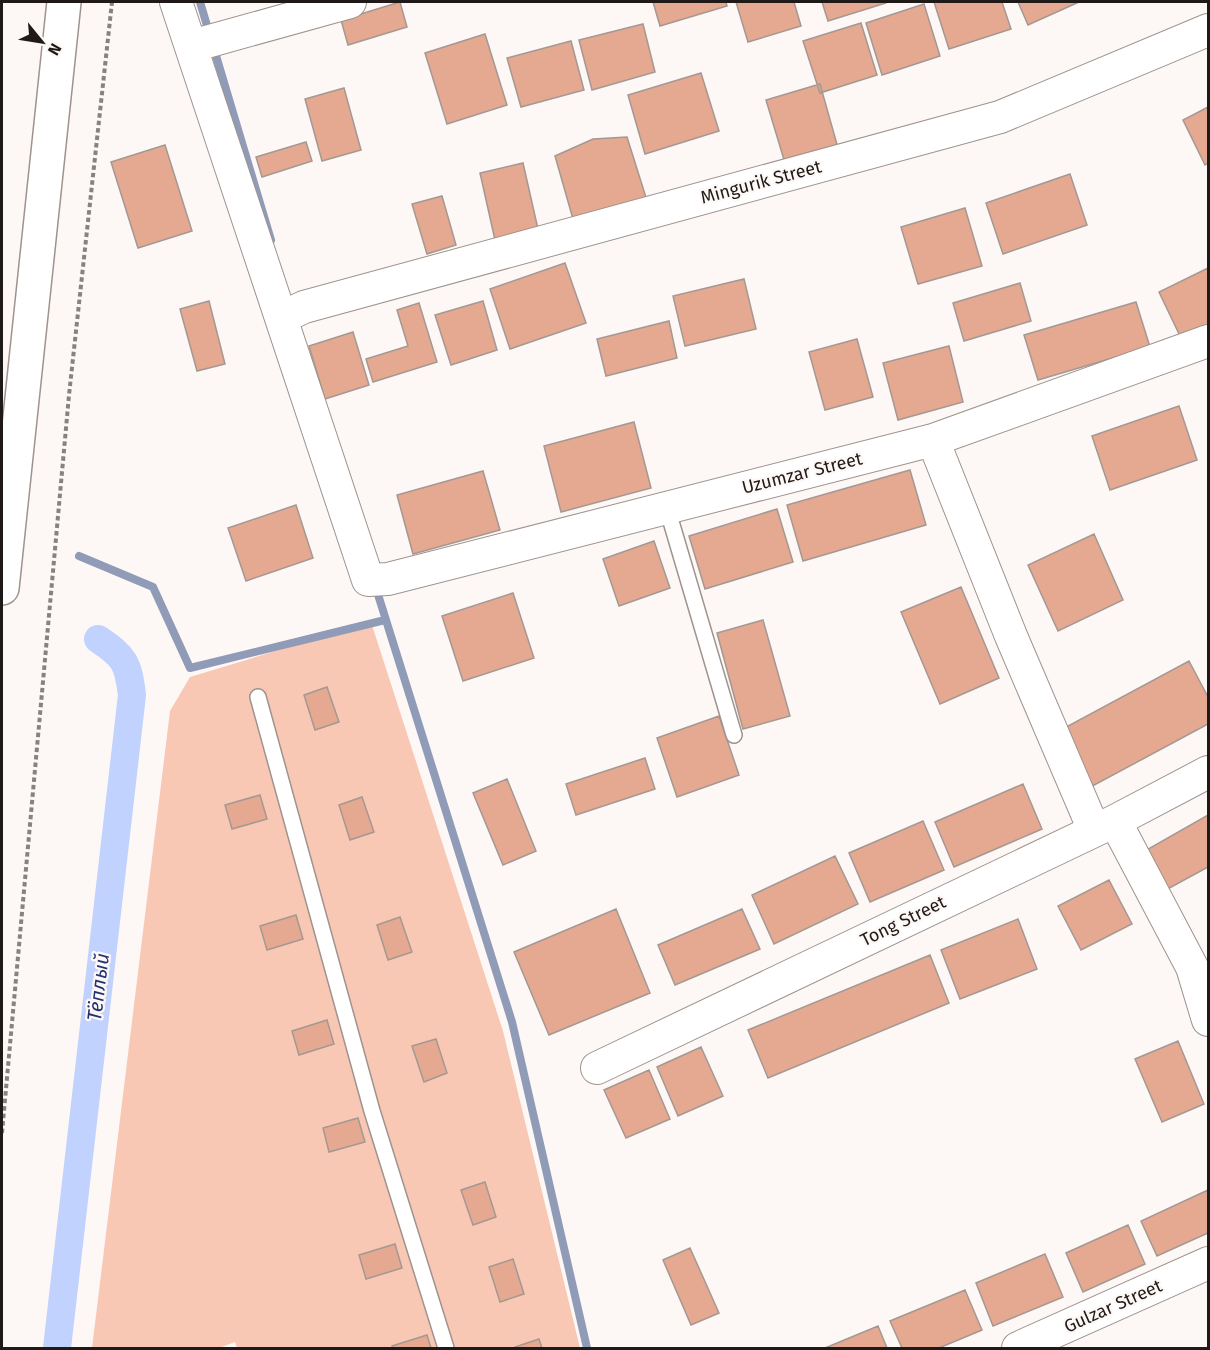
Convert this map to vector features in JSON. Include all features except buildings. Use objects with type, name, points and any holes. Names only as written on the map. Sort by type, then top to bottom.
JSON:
[{"type":"main road","points":[[2,588],[64,2]]},
{"type":"street","points":[[176,2],[293,313]]},
{"type":"street","points":[[192,46],[350,2]]},
{"type":"street","name":"Mingurik Street","points":[[293,313],[1000,117],[1209,30]]},
{"type":"street","name":"Uzumzar Street","points":[[293,313],[378,580],[933,440],[1209,341]]},
{"type":"street","points":[[933,440],[1011,636],[1104,826],[1192,967],[1209,1020]]},
{"type":"street","name":"Tong Street","points":[[597,1068],[1104,826],[1209,772]]},
{"type":"street","name":"Gulzar Street","points":[[1018,1348],[1209,1263]]},
{"type":"lane","points":[[667,508],[734,735]]},
{"type":"lane","points":[[258,697],[372,1111],[446,1348]]},
{"type":"path","points":[[2,1133],[69,395],[112,2]]},
{"type":"shaded area","points":[[371,622],[503,1031],[580,1348],[237,1348],[235,1342],[219,1348],[92,1348],[170,711],[190,677]]},
{"type":"waterway","points":[[200,2],[271,240]]},
{"type":"waterway","points":[[79,556],[153,587],[190,668],[385,620]]},
{"type":"waterway","points":[[375,585],[512,1022],[587,1348]]},
{"type":"waterway","name":"Тёплый","points":[[57,1348],[132,695],[124,662],[120,656],[98,639]]}]
